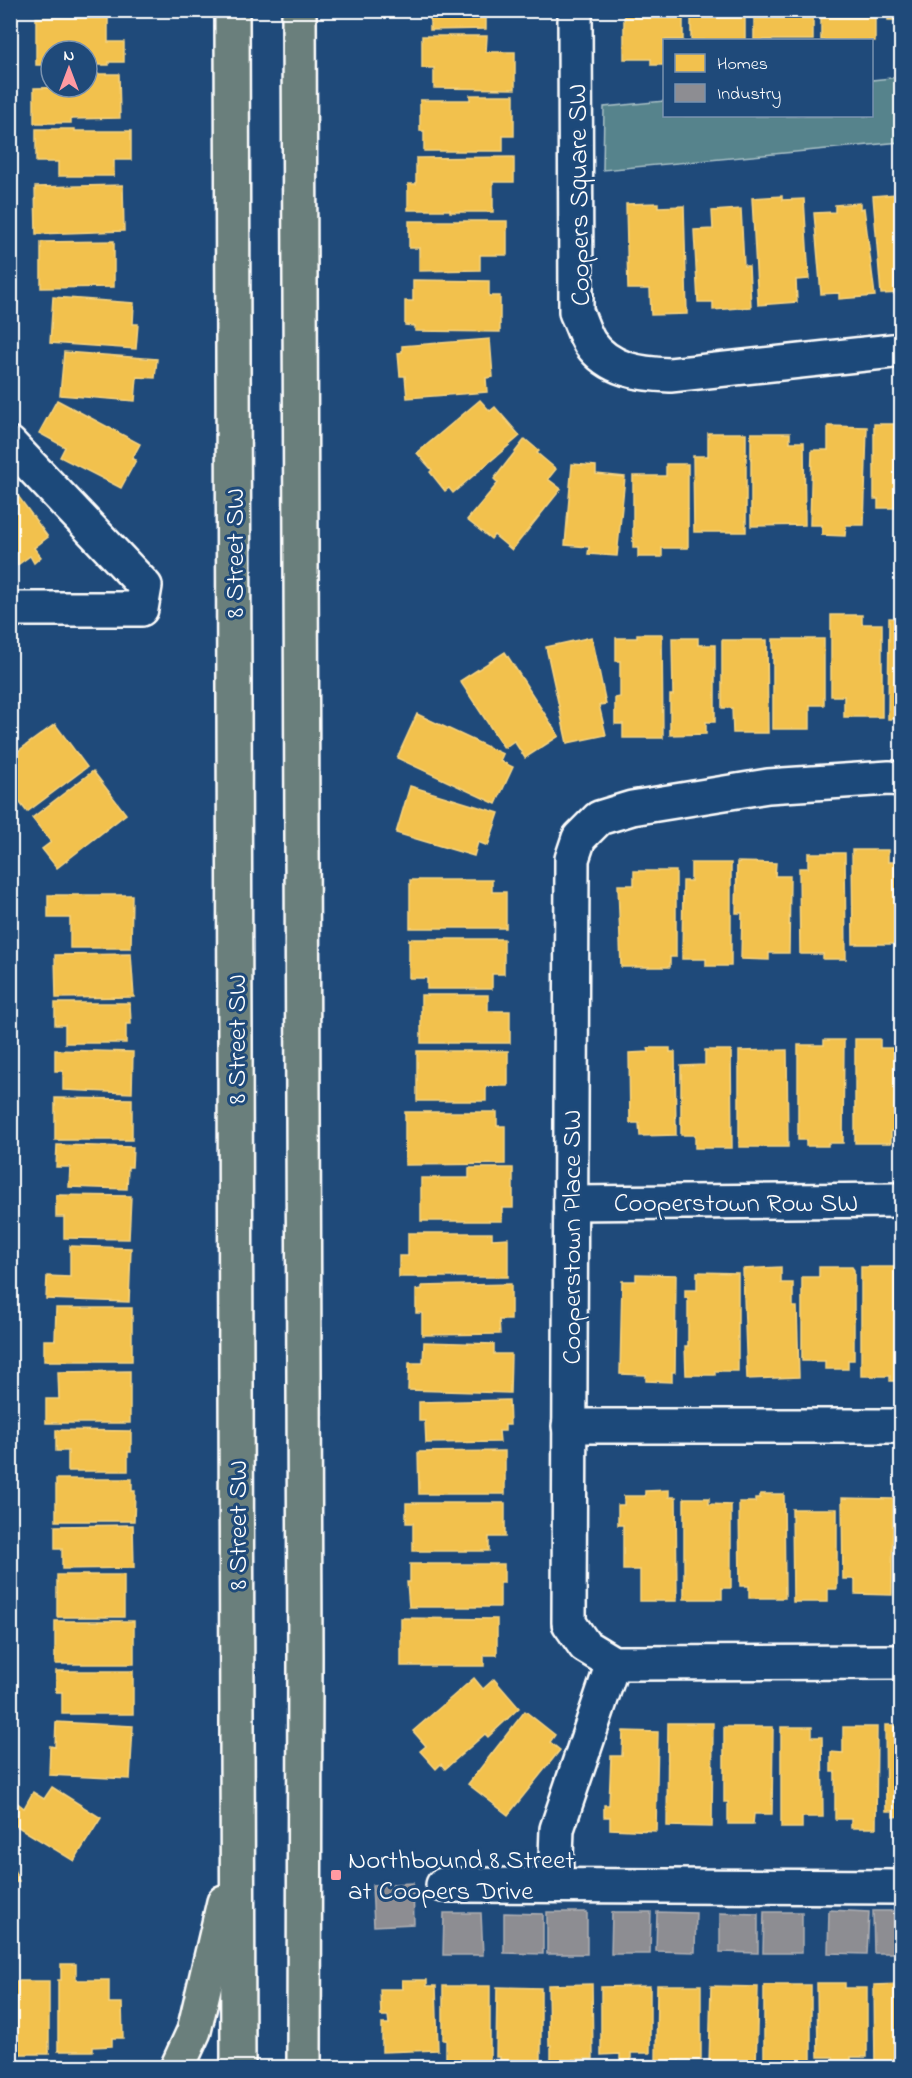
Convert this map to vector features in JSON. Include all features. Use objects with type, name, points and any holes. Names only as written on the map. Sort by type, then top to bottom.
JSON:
[{"type":"main road","name":"8 Street SW","points":[[232,10],[238,2067]]},
{"type":"main road","points":[[299,10],[305,1655],[304,2067]]},
{"type":"main road","points":[[177,2067],[194,2031],[238,1836]]},
{"type":"street","name":"Coopers Square SW","points":[[575,10],[576,312],[591,343],[614,365],[642,374],[670,375],[902,350]]},
{"type":"street","points":[[10,444],[145,586],[141,609],[10,609]]},
{"type":"street","name":"Cooperstown Place SW","points":[[612,1662],[585,1646],[570,1623],[572,859],[579,838],[599,818],[632,808],[768,786],[902,779]]},
{"type":"street","name":"Cooperstown Row SW","points":[[571,1203],[902,1200]]},
{"type":"street","points":[[569,1426],[902,1426]]},
{"type":"street","points":[[555,1885],[557,1829],[612,1662],[902,1662]]},
{"type":"street","points":[[442,1885],[902,1887]]},
{"type":"green space","points":[[901,77],[901,142],[603,170],[604,107],[663,101],[663,117],[873,117],[873,80]]},
{"type":"building: Homes","points":[[430,10],[510,10],[510,12],[486,13],[486,29],[430,30]]},
{"type":"building: Homes","points":[[624,10],[683,10],[683,39],[663,39],[663,65],[651,65],[651,59],[624,59]]},
{"type":"building: Homes","points":[[691,10],[745,10],[745,39],[691,39]]},
{"type":"building: Homes","points":[[754,10],[813,10],[813,39],[754,39]]},
{"type":"building: Homes","points":[[821,10],[875,10],[875,41],[873,39],[821,39]]},
{"type":"building: Homes","points":[[888,10],[902,10],[902,20],[888,20]]},
{"type":"building: Homes","points":[[36,18],[108,18],[108,42],[124,42],[124,62],[99,65],[99,39],[39,39],[39,65],[36,65]]},
{"type":"building: Homes","points":[[422,36],[487,36],[486,52],[515,52],[515,89],[434,88],[434,68],[422,68]]},
{"type":"building: Homes","points":[[99,74],[119,74],[120,118],[71,119],[71,123],[34,123],[34,88],[39,88],[39,99],[99,99]]},
{"type":"building: Homes","points":[[470,95],[514,95],[514,136],[503,136],[503,151],[424,151],[424,131],[420,131],[420,100],[470,100]]},
{"type":"building: Homes","points":[[36,129],[131,131],[131,160],[114,160],[114,176],[58,176],[58,162],[36,162]]},
{"type":"building: Homes","points":[[514,157],[514,182],[493,182],[493,212],[408,210],[408,184],[416,184],[416,158]]},
{"type":"building: Homes","points":[[123,185],[124,231],[36,234],[35,187]]},
{"type":"building: Homes","points":[[896,194],[897,201],[902,201],[902,293],[881,294],[873,196]]},
{"type":"building: Homes","points":[[782,196],[782,200],[804,199],[809,279],[796,280],[797,302],[758,305],[752,198]]},
{"type":"building: Homes","points":[[658,203],[658,207],[684,206],[687,314],[651,315],[650,289],[628,289],[626,204]]},
{"type":"building: Homes","points":[[860,203],[860,209],[864,208],[875,296],[839,299],[839,293],[821,294],[814,213],[835,212],[835,205]]},
{"type":"building: Homes","points":[[741,209],[744,266],[749,266],[751,307],[713,310],[713,302],[698,302],[694,230],[713,229],[712,211]]},
{"type":"building: Homes","points":[[409,221],[507,221],[507,255],[480,255],[480,270],[419,271],[419,248],[409,248]]},
{"type":"building: Homes","points":[[114,241],[114,287],[41,288],[41,242]]},
{"type":"building: Homes","points":[[413,280],[489,281],[489,296],[500,296],[500,332],[415,331],[415,326],[405,325],[405,301],[413,301]]},
{"type":"building: Homes","points":[[53,297],[134,303],[133,324],[138,324],[136,349],[50,343]]},
{"type":"building: Homes","points":[[490,339],[493,377],[486,378],[487,392],[407,398],[405,376],[400,376],[398,353],[402,352],[402,346]]},
{"type":"building: Homes","points":[[64,352],[157,359],[155,378],[137,377],[135,401],[60,395]]},
{"type":"building: Homes","points":[[57,400],[140,444],[132,459],[136,460],[121,488],[60,457],[65,447],[39,433]]},
{"type":"building: Homes","points":[[480,400],[490,411],[495,407],[520,436],[453,493],[449,488],[445,491],[430,472],[432,470],[417,453]]},
{"type":"building: Homes","points":[[874,424],[902,424],[902,508],[878,508],[878,499],[874,499]]},
{"type":"building: Homes","points":[[828,426],[867,427],[864,525],[846,525],[845,536],[822,535],[822,525],[810,525],[812,450],[828,450]]},
{"type":"building: Homes","points":[[708,433],[746,433],[746,532],[694,532],[693,456],[708,456]]},
{"type":"building: Homes","points":[[751,433],[790,433],[790,442],[804,442],[805,525],[751,526]]},
{"type":"building: Homes","points":[[525,439],[556,469],[548,479],[561,489],[512,550],[494,535],[491,539],[467,520],[498,483],[494,479]]},
{"type":"building: Homes","points":[[572,464],[596,466],[596,474],[625,477],[617,556],[588,554],[589,547],[565,545]]},
{"type":"building: Homes","points":[[666,464],[688,464],[688,548],[662,548],[662,557],[638,557],[638,548],[633,548],[633,476],[666,476]]},
{"type":"building: Homes","points":[[10,485],[48,537],[34,548],[41,557],[34,563],[30,556],[12,569],[10,567]]},
{"type":"building: Homes","points":[[831,615],[862,615],[862,624],[882,624],[882,717],[844,717],[844,696],[831,696]]},
{"type":"building: Homes","points":[[889,618],[902,618],[902,719],[888,719]]},
{"type":"building: Homes","points":[[637,634],[662,634],[663,738],[623,738],[623,724],[615,724],[615,698],[620,697],[620,661],[616,661],[616,638],[637,638]]},
{"type":"building: Homes","points":[[592,637],[606,704],[599,705],[606,735],[567,743],[546,647]]},
{"type":"building: Homes","points":[[672,638],[698,638],[698,645],[715,645],[715,722],[706,722],[706,734],[670,735],[670,695],[673,695]]},
{"type":"building: Homes","points":[[773,639],[824,639],[824,705],[810,705],[810,729],[773,729]]},
{"type":"building: Homes","points":[[722,640],[767,640],[768,733],[733,733],[732,708],[722,708]]},
{"type":"building: Homes","points":[[505,652],[559,736],[525,758],[514,741],[504,748],[460,681]]},
{"type":"building: Homes","points":[[417,714],[503,754],[500,761],[513,767],[496,804],[397,758]]},
{"type":"building: Homes","points":[[55,724],[87,767],[27,812],[10,790],[10,757]]},
{"type":"building: Homes","points":[[93,771],[126,814],[57,868],[42,849],[51,842],[32,818]]},
{"type":"building: Homes","points":[[410,786],[499,813],[488,846],[478,842],[474,856],[396,833]]},
{"type":"building: Homes","points":[[852,850],[888,850],[888,862],[901,862],[901,944],[853,944]]},
{"type":"building: Homes","points":[[808,853],[845,853],[846,959],[823,959],[823,954],[800,954],[799,868],[808,868]]},
{"type":"building: Homes","points":[[737,862],[776,863],[775,876],[790,876],[789,953],[769,953],[769,960],[741,959],[742,913],[736,913]]},
{"type":"building: Homes","points":[[691,863],[731,863],[731,966],[706,966],[706,959],[682,959],[683,881],[691,881]]},
{"type":"building: Homes","points":[[634,871],[676,871],[676,957],[670,957],[670,967],[621,967],[618,885],[634,885]]},
{"type":"building: Homes","points":[[410,880],[492,880],[492,892],[506,892],[506,928],[410,928]]},
{"type":"building: Homes","points":[[48,895],[132,895],[131,948],[70,948],[70,918],[48,918]]},
{"type":"building: Homes","points":[[409,939],[504,939],[504,974],[492,974],[492,989],[427,989],[427,978],[409,978]]},
{"type":"building: Homes","points":[[131,954],[134,997],[56,998],[55,955]]},
{"type":"building: Homes","points":[[421,995],[488,995],[488,1011],[510,1011],[510,1043],[421,1043]]},
{"type":"building: Homes","points":[[55,1003],[130,1003],[131,1024],[126,1024],[126,1043],[65,1043],[65,1025],[55,1025]]},
{"type":"building: Homes","points":[[855,1039],[880,1039],[880,1048],[900,1048],[900,1131],[891,1131],[891,1143],[855,1143]]},
{"type":"building: Homes","points":[[824,1040],[844,1040],[843,1143],[806,1146],[806,1140],[798,1140],[798,1045],[824,1045]]},
{"type":"building: Homes","points":[[648,1048],[670,1048],[670,1052],[675,1052],[676,1135],[640,1136],[639,1123],[630,1123],[629,1053],[649,1052]]},
{"type":"building: Homes","points":[[55,1050],[133,1052],[132,1093],[63,1090],[63,1071],[55,1071]]},
{"type":"building: Homes","points":[[705,1050],[731,1050],[732,1148],[695,1148],[695,1135],[681,1135],[681,1066],[705,1065]]},
{"type":"building: Homes","points":[[787,1050],[788,1147],[739,1147],[739,1051]]},
{"type":"building: Homes","points":[[417,1051],[508,1051],[508,1086],[486,1086],[486,1101],[417,1101]]},
{"type":"building: Homes","points":[[55,1098],[132,1099],[132,1140],[55,1140]]},
{"type":"building: Homes","points":[[405,1112],[497,1112],[497,1126],[505,1126],[505,1164],[405,1165]]},
{"type":"building: Homes","points":[[57,1145],[133,1147],[132,1167],[128,1167],[127,1189],[69,1187],[70,1167],[56,1167]]},
{"type":"building: Homes","points":[[469,1168],[513,1168],[513,1208],[502,1208],[502,1221],[421,1221],[421,1178],[469,1178]]},
{"type":"building: Homes","points":[[56,1195],[131,1196],[129,1239],[64,1238],[64,1217],[56,1217]]},
{"type":"building: Homes","points":[[408,1233],[492,1233],[492,1239],[508,1238],[508,1277],[399,1277],[399,1256],[408,1256]]},
{"type":"building: Homes","points":[[70,1246],[131,1248],[129,1302],[46,1299],[47,1276],[70,1277]]},
{"type":"building: Homes","points":[[781,1267],[781,1283],[793,1283],[793,1307],[797,1307],[799,1377],[747,1379],[743,1269]]},
{"type":"building: Homes","points":[[819,1267],[852,1267],[854,1270],[854,1360],[848,1360],[848,1369],[825,1369],[825,1361],[802,1361],[802,1277],[819,1277]]},
{"type":"building: Homes","points":[[861,1267],[898,1267],[899,1286],[902,1286],[902,1381],[890,1381],[890,1376],[861,1376]]},
{"type":"building: Homes","points":[[697,1272],[738,1273],[738,1371],[715,1371],[715,1375],[686,1375],[688,1298],[685,1298],[685,1290],[697,1290]]},
{"type":"building: Homes","points":[[636,1274],[676,1275],[675,1372],[672,1372],[672,1382],[646,1381],[646,1375],[620,1374],[622,1281],[636,1281]]},
{"type":"building: Homes","points":[[511,1284],[511,1320],[499,1320],[500,1334],[422,1335],[422,1313],[416,1313],[416,1290],[422,1289],[422,1286]]},
{"type":"building: Homes","points":[[56,1308],[132,1308],[132,1361],[44,1361],[44,1340],[55,1340]]},
{"type":"building: Homes","points":[[424,1342],[494,1344],[494,1354],[511,1354],[510,1393],[408,1390],[409,1363],[423,1363]]},
{"type":"building: Homes","points":[[130,1371],[130,1423],[46,1423],[46,1399],[59,1399],[58,1372]]},
{"type":"building: Homes","points":[[509,1400],[510,1425],[505,1425],[505,1431],[499,1431],[500,1442],[426,1443],[425,1421],[419,1421],[419,1402]]},
{"type":"building: Homes","points":[[56,1430],[131,1431],[128,1471],[68,1471],[68,1451],[56,1451]]},
{"type":"building: Homes","points":[[505,1451],[505,1494],[419,1494],[418,1452]]},
{"type":"building: Homes","points":[[56,1479],[132,1479],[132,1491],[135,1491],[134,1521],[56,1521]]},
{"type":"building: Homes","points":[[669,1490],[669,1497],[676,1497],[677,1601],[640,1601],[640,1570],[623,1570],[623,1525],[618,1525],[618,1505],[624,1505],[624,1496],[645,1496],[645,1491]]},
{"type":"building: Homes","points":[[760,1494],[784,1494],[785,1598],[749,1598],[749,1586],[740,1586],[739,1502],[755,1502],[755,1498],[760,1498]]},
{"type":"building: Homes","points":[[684,1498],[709,1498],[709,1504],[731,1505],[731,1588],[722,1588],[722,1599],[684,1599]]},
{"type":"building: Homes","points":[[842,1498],[893,1499],[892,1595],[855,1594],[855,1579],[843,1579]]},
{"type":"building: Homes","points":[[899,1501],[902,1501],[902,1596],[898,1596]]},
{"type":"building: Homes","points":[[406,1503],[505,1503],[505,1537],[489,1537],[489,1551],[413,1551],[413,1523],[406,1523]]},
{"type":"building: Homes","points":[[792,1509],[837,1509],[837,1589],[828,1589],[828,1602],[793,1602]]},
{"type":"building: Homes","points":[[133,1525],[134,1568],[62,1569],[62,1549],[55,1549],[55,1526]]},
{"type":"building: Homes","points":[[410,1564],[504,1564],[504,1583],[500,1583],[500,1607],[409,1607],[407,1582],[410,1582]]},
{"type":"building: Homes","points":[[57,1575],[124,1575],[124,1617],[57,1617]]},
{"type":"building: Homes","points":[[401,1618],[497,1619],[497,1655],[484,1655],[484,1666],[401,1666]]},
{"type":"building: Homes","points":[[55,1621],[134,1621],[134,1664],[55,1664]]},
{"type":"building: Homes","points":[[56,1671],[133,1671],[133,1714],[62,1714],[62,1692],[56,1692]]},
{"type":"building: Homes","points":[[474,1678],[483,1689],[494,1679],[519,1708],[488,1737],[485,1734],[445,1769],[441,1764],[436,1769],[420,1751],[426,1746],[413,1731]]},
{"type":"building: Homes","points":[[525,1711],[555,1735],[550,1742],[560,1750],[508,1815],[468,1784]]},
{"type":"building: Homes","points":[[56,1722],[133,1726],[130,1779],[49,1775],[50,1746],[55,1747]]},
{"type":"building: Homes","points":[[668,1723],[713,1723],[712,1827],[667,1826]]},
{"type":"building: Homes","points":[[885,1725],[902,1725],[902,1816],[893,1817],[893,1811],[886,1811]]},
{"type":"building: Homes","points":[[724,1727],[773,1727],[772,1814],[754,1814],[753,1824],[728,1824],[728,1802],[724,1802]]},
{"type":"building: Homes","points":[[781,1727],[812,1727],[812,1737],[822,1737],[823,1817],[802,1817],[802,1828],[781,1828]]},
{"type":"building: Homes","points":[[843,1727],[877,1727],[876,1828],[851,1828],[851,1819],[835,1819],[835,1772],[831,1772],[831,1752],[843,1753]]},
{"type":"building: Homes","points":[[623,1731],[658,1732],[656,1831],[610,1829],[610,1817],[604,1817],[604,1805],[609,1805],[611,1756],[622,1756]]},
{"type":"building: Homes","points":[[52,1787],[101,1818],[74,1861],[10,1822],[10,1808],[15,1801],[24,1808],[33,1792],[44,1799]]},
{"type":"building: Homes","points":[[10,1861],[19,1881],[10,1885]]},
{"type":"building: Homes","points":[[61,1964],[76,1964],[76,1980],[109,1980],[109,2003],[122,2003],[123,2038],[112,2038],[112,2046],[93,2047],[93,2051],[58,2051],[58,1980],[61,1980]]},
{"type":"building: Homes","points":[[402,1980],[427,1980],[427,1986],[436,1986],[438,2050],[382,2052],[382,2024],[389,2024],[388,2016],[381,2016],[380,1989],[403,1989]]},
{"type":"building: Homes","points":[[10,1981],[49,1981],[49,2054],[10,2054]]},
{"type":"building: Homes","points":[[817,1983],[845,1983],[845,1988],[867,1988],[867,2057],[851,2057],[851,2066],[833,2066],[833,2057],[818,2057]]},
{"type":"building: Homes","points":[[592,1984],[593,2059],[573,2059],[573,2064],[551,2064],[548,1985]]},
{"type":"building: Homes","points":[[902,1984],[902,2065],[875,2066],[874,1985]]},
{"type":"building: Homes","points":[[657,1985],[701,1985],[701,2060],[679,2060],[679,2064],[656,2063]]},
{"type":"building: Homes","points":[[764,1985],[811,1985],[811,2060],[793,2060],[793,2065],[764,2065]]},
{"type":"building: Homes","points":[[443,1986],[490,1986],[490,2066],[446,2066],[446,2040],[443,2040]]},
{"type":"building: Homes","points":[[650,1986],[650,2053],[631,2053],[631,2066],[620,2066],[620,2054],[601,2055],[601,1987]]},
{"type":"building: Homes","points":[[711,1986],[758,1987],[756,2067],[709,2066]]},
{"type":"building: Homes","points":[[497,1987],[541,1988],[541,2067],[500,2067],[500,2057],[496,2057]]},
{"type":"building: Industry","points":[[413,1883],[414,1924],[374,1926],[372,1885]]},
{"type":"building: Industry","points":[[829,1910],[869,1912],[867,1954],[828,1953]]},
{"type":"building: Industry","points":[[873,1911],[902,1911],[902,1953],[874,1953]]},
{"type":"building: Industry","points":[[547,1912],[587,1912],[587,1954],[547,1954]]},
{"type":"building: Industry","points":[[612,1912],[651,1912],[650,1954],[611,1954]]},
{"type":"building: Industry","points":[[657,1912],[696,1913],[695,1952],[656,1951]]},
{"type":"building: Industry","points":[[764,1912],[802,1912],[802,1953],[763,1953]]},
{"type":"building: Industry","points":[[444,1913],[481,1913],[483,1955],[443,1955]]},
{"type":"building: Industry","points":[[504,1913],[543,1914],[543,1954],[504,1953]]},
{"type":"building: Industry","points":[[720,1913],[758,1914],[758,1953],[720,1952]]},
{"type":"place","name":"Northbound 8 Street at Coopers Drive","points":[[336,1875]]}]
